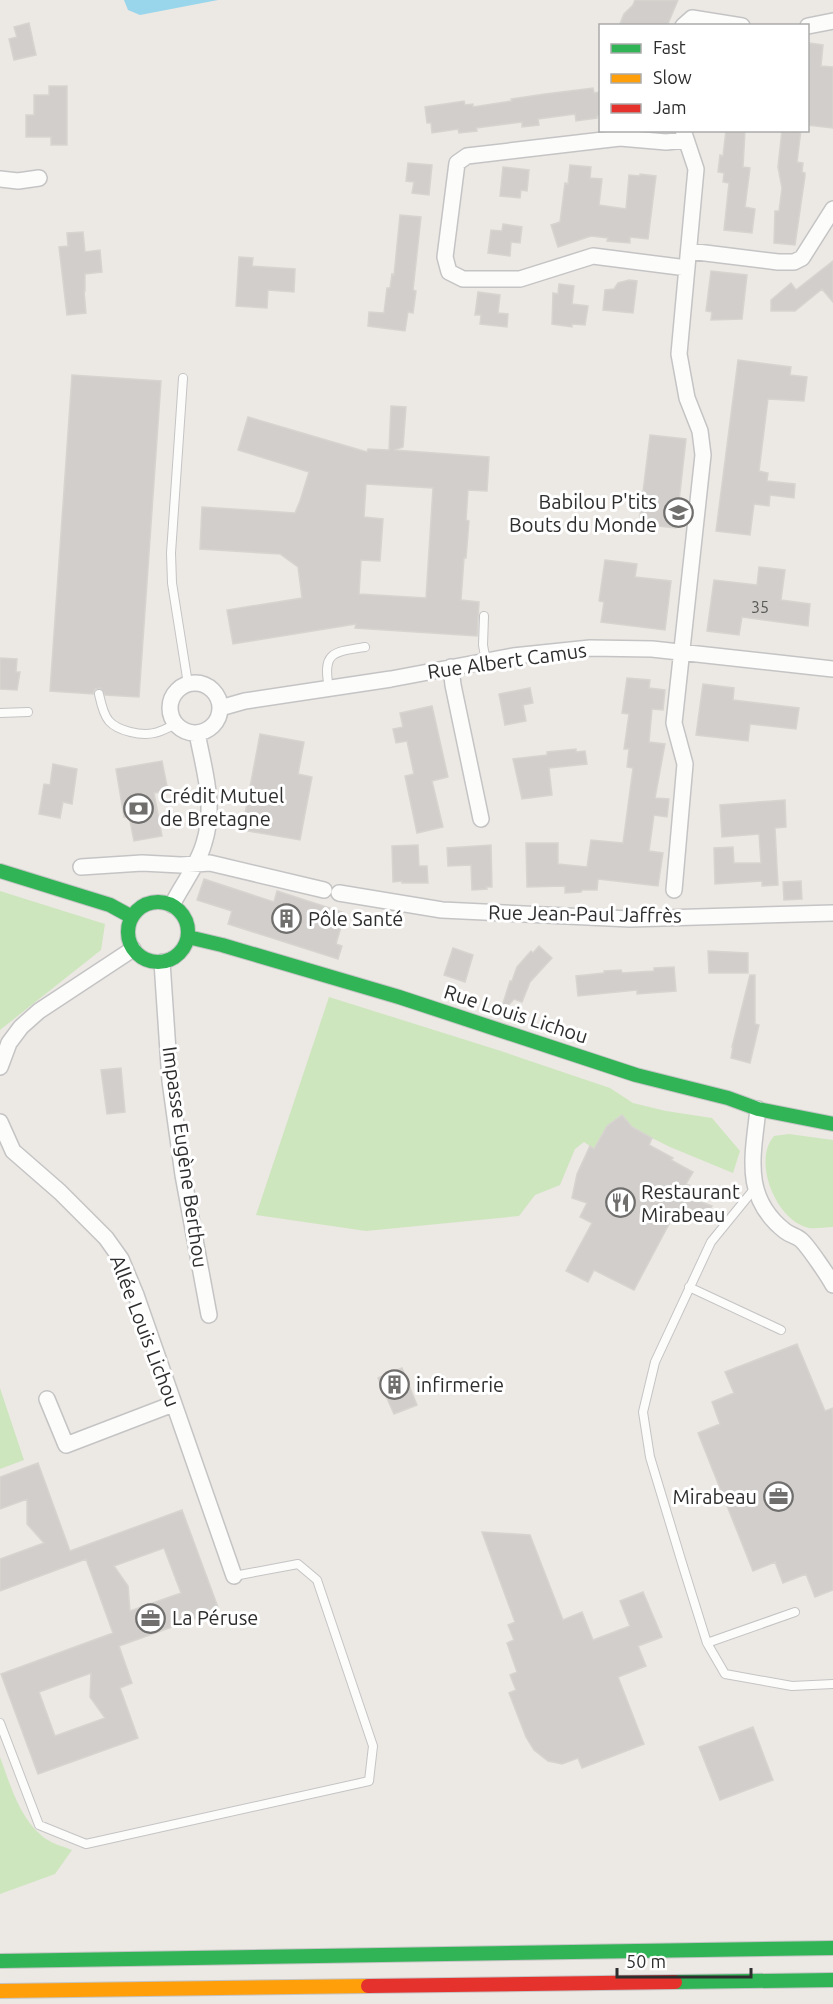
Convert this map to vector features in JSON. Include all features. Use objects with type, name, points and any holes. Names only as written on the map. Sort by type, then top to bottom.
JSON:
[{"type":"main road","points":[[0,871],[110,905],[132,917]]},
{"type":"main road","points":[[154,902],[172,905],[184,916],[187,924],[188,937],[182,951],[162,962],[146,960],[133,949],[129,939],[132,917],[138,910],[154,902]]},
{"type":"main road","name":"Rue Louis Lichou","points":[[188,937],[358,984],[636,1075],[728,1098],[758,1108],[833,1124]]},
{"type":"main road","points":[[0,1961],[833,1948]]},
{"type":"main road","points":[[0,1991],[833,1980]]},
{"type":"street","points":[[685,24],[692,18],[730,24]]},
{"type":"street","points":[[809,26],[833,21]]},
{"type":"street","points":[[674,890],[686,764],[674,723],[703,455],[700,431],[687,398],[679,354],[689,251],[696,169],[685,135],[666,142],[620,138],[467,156],[457,163],[445,257],[449,272],[463,279],[520,279],[593,256],[687,268]]},
{"type":"street","points":[[0,179],[18,181],[39,178]]},
{"type":"street","points":[[689,251],[794,262],[802,258],[833,208]]},
{"type":"street","name":"Rue Albert Camus","points":[[220,708],[245,701],[391,680],[513,656],[590,648],[652,649],[833,669]]},
{"type":"street","points":[[451,667],[481,819]]},
{"type":"street","points":[[188,684],[201,684],[213,690],[220,708],[213,725],[197,733],[185,731],[176,724],[170,711],[171,701],[180,688],[188,684]]},
{"type":"street","points":[[172,905],[204,845],[210,822],[210,798],[197,733]]},
{"type":"street","name":"Rue Jean-Paul Jaffrès","points":[[81,867],[142,863],[210,863],[332,892],[442,910],[630,919],[833,913]]},
{"type":"street","points":[[0,1066],[9,1043],[21,1027],[39,1011],[133,949]]},
{"type":"street","name":"Impasse Eugène Berthou","points":[[162,962],[170,1081],[183,1175],[209,1315]]},
{"type":"street","points":[[758,1108],[752,1162],[755,1188],[772,1219],[790,1235],[801,1240],[833,1285]]},
{"type":"street","name":"Allée Louis Lichou","points":[[0,1122],[13,1150],[68,1199],[106,1238],[121,1259],[234,1576]]},
{"type":"street","points":[[47,1399],[66,1445],[173,1404]]},
{"type":"lane","points":[[183,378],[171,553],[172,583],[188,684]]},
{"type":"lane","points":[[484,616],[483,645],[486,662]]},
{"type":"lane","points":[[328,688],[326,671],[331,655],[339,651],[365,647]]},
{"type":"lane","points":[[99,694],[109,721],[121,728],[138,734],[154,733],[176,724]]},
{"type":"lane","points":[[0,713],[28,712]]},
{"type":"lane","points":[[755,1188],[711,1242],[655,1362],[643,1412],[650,1457],[708,1642],[725,1674],[792,1686],[833,1684]]},
{"type":"lane","points":[[689,1287],[781,1330]]},
{"type":"lane","points":[[0,1723],[39,1825],[86,1844],[369,1781],[373,1746],[317,1580],[298,1564],[234,1576]]},
{"type":"lane","points":[[708,1642],[795,1612]]},
{"type":"green space","points":[[0,891],[105,924],[101,950],[0,1030]]},
{"type":"green space","points":[[329,997],[610,1088],[633,1103],[712,1118],[740,1151],[733,1173],[635,1131],[622,1116],[607,1126],[594,1149],[584,1142],[575,1149],[560,1185],[535,1195],[519,1216],[366,1231],[256,1215]]},
{"type":"green space","points":[[789,1134],[833,1140],[833,1227],[809,1228],[797,1223],[787,1214],[771,1189],[766,1160],[768,1147],[774,1136]]},
{"type":"green space","points":[[0,1388],[24,1460],[0,1469]]},
{"type":"green space","points":[[0,1757],[16,1799],[27,1819],[45,1838],[72,1850],[55,1874],[0,1894]]},
{"type":"water","points":[[124,0],[218,0],[140,15],[128,10]]},
{"type":"building","points":[[635,0],[678,0],[668,24],[620,24],[624,14]]},
{"type":"building","points":[[29,23],[36,55],[14,60],[9,39],[17,37],[14,27]]},
{"type":"building","points":[[809,43],[823,45],[821,66],[833,67],[833,128],[809,125]]},
{"type":"building","points":[[49,86],[67,86],[67,145],[51,145],[51,137],[26,137],[26,115],[34,115],[34,95],[49,95]]},
{"type":"building","points":[[593,88],[594,93],[599,92],[599,115],[597,118],[576,121],[575,114],[538,119],[539,125],[522,127],[522,122],[476,128],[477,131],[459,133],[458,129],[432,133],[431,123],[427,123],[425,107],[464,101],[465,105],[473,104],[473,107],[512,101],[511,99]]},
{"type":"building","points":[[726,132],[745,132],[743,167],[750,168],[745,207],[755,209],[752,233],[724,230],[729,183],[723,182],[724,173],[718,172],[720,155],[723,156]]},
{"type":"building","points":[[782,132],[801,132],[797,162],[803,163],[802,172],[805,176],[795,245],[774,243],[775,211],[779,211],[782,188],[778,167]]},
{"type":"building","points":[[408,163],[432,165],[429,195],[412,193],[414,182],[406,181]]},
{"type":"building","points":[[570,165],[591,167],[590,178],[602,179],[599,205],[626,209],[629,175],[656,176],[648,239],[630,237],[630,243],[607,241],[608,238],[591,236],[558,247],[551,225],[560,222],[565,183],[568,184]]},
{"type":"building","points":[[503,167],[529,170],[527,191],[521,190],[520,198],[500,196]]},
{"type":"building","points":[[400,215],[421,217],[413,290],[416,291],[413,313],[408,312],[405,331],[368,326],[369,312],[384,313],[387,288],[390,288],[392,274],[394,275]]},
{"type":"building","points":[[503,224],[522,227],[520,243],[511,242],[510,256],[488,253],[491,230],[502,231]]},
{"type":"building","points":[[83,232],[85,252],[100,250],[102,272],[85,274],[86,313],[67,315],[59,247],[68,246],[67,233]]},
{"type":"building","points":[[239,257],[253,258],[252,266],[295,269],[294,292],[268,290],[267,308],[236,306]]},
{"type":"building","points":[[833,261],[833,302],[822,289],[795,311],[771,311],[771,300],[791,283],[796,290]]},
{"type":"building","points":[[711,271],[747,275],[742,319],[711,320],[712,312],[706,311]]},
{"type":"building","points":[[629,280],[637,281],[633,313],[603,310],[605,290],[614,289],[618,283]]},
{"type":"building","points":[[559,284],[574,286],[572,304],[588,306],[585,325],[572,324],[572,327],[552,324],[553,293],[558,294]]},
{"type":"building","points":[[478,292],[500,295],[498,313],[508,314],[507,327],[480,324],[481,315],[475,315]]},
{"type":"building","points":[[738,360],[791,367],[790,375],[807,377],[804,401],[768,399],[759,471],[768,473],[767,481],[795,484],[794,498],[770,495],[769,506],[754,504],[750,535],[716,531]]},
{"type":"building","points":[[72,375],[161,381],[139,697],[105,695],[100,688],[95,689],[93,694],[50,691]]},
{"type":"building","points":[[391,406],[406,407],[403,447],[394,450],[489,457],[487,491],[468,490],[466,520],[469,521],[461,600],[479,602],[477,636],[355,628],[356,624],[233,644],[227,610],[302,598],[298,567],[280,554],[200,549],[202,507],[295,513],[300,501],[309,472],[238,450],[248,417],[367,452],[368,449],[389,450]],"holes":[[[366,484],[433,488],[426,598],[359,594],[361,560],[380,561],[383,519],[364,517]]]},
{"type":"building","points":[[650,435],[686,439],[676,528],[639,524]]},
{"type":"building","points":[[605,560],[637,564],[635,577],[671,581],[665,630],[601,622],[604,602],[599,601]]},
{"type":"building","points":[[759,567],[785,570],[781,600],[810,604],[808,626],[742,617],[739,635],[707,631],[714,580],[757,585]]},
{"type":"building","points":[[0,658],[17,659],[16,672],[20,672],[17,690],[0,689]]},
{"type":"building","points":[[627,678],[650,680],[649,688],[665,690],[663,710],[652,709],[649,742],[665,744],[655,798],[669,799],[667,817],[654,815],[649,851],[663,853],[658,886],[598,879],[597,890],[582,890],[581,892],[565,893],[565,886],[527,887],[526,843],[558,843],[558,864],[587,867],[591,840],[623,843],[633,768],[627,767],[629,749],[624,749],[629,714],[622,713]]},
{"type":"building","points":[[703,684],[734,688],[733,700],[799,708],[796,729],[750,724],[748,741],[696,735]]},
{"type":"building","points":[[530,688],[533,703],[523,705],[526,721],[505,725],[499,694]]},
{"type":"building","points":[[432,706],[448,777],[432,781],[443,827],[417,833],[405,776],[414,774],[407,741],[396,743],[393,729],[403,727],[400,713]]},
{"type":"building","points":[[260,734],[304,742],[298,774],[312,777],[300,840],[242,830]]},
{"type":"building","points":[[576,749],[576,752],[585,751],[587,764],[549,768],[552,795],[522,799],[513,759]]},
{"type":"building","name":"Crédit Mutuel de Bretagne","points":[[162,761],[168,791],[154,793],[162,836],[134,841],[129,816],[124,817],[116,769]]},
{"type":"building","points":[[53,764],[77,769],[72,804],[63,802],[60,818],[39,814],[44,784],[50,785]]},
{"type":"building","points":[[785,800],[786,827],[775,828],[778,885],[762,886],[762,881],[715,884],[714,848],[733,847],[734,863],[761,863],[759,834],[722,837],[720,805]]},
{"type":"building","points":[[418,845],[419,866],[427,866],[428,883],[393,882],[392,846]]},
{"type":"building","points":[[491,845],[492,887],[472,890],[471,865],[448,866],[447,848]]},
{"type":"building","name":"Pôle Santé","points":[[204,879],[274,902],[277,891],[345,913],[336,944],[342,946],[338,959],[228,924],[232,911],[197,900]]},
{"type":"building","points":[[801,881],[802,899],[784,900],[783,882]]},
{"type":"building","points":[[539,946],[552,958],[530,982],[522,1002],[514,999],[499,1016],[517,967],[531,951],[533,953]]},
{"type":"building","points":[[453,948],[473,955],[465,982],[444,975]]},
{"type":"building","points":[[708,951],[748,953],[748,973],[709,973]]},
{"type":"building","points":[[674,967],[676,991],[637,994],[637,990],[578,996],[576,976],[604,973],[604,971],[621,970],[622,973]]},
{"type":"building","points":[[750,975],[755,975],[755,1024],[759,1025],[750,1063],[731,1058]]},
{"type":"building","points":[[121,1068],[125,1112],[107,1114],[101,1070]]},
{"type":"building","name":"Restaurant Mirabeau","points":[[622,1115],[632,1127],[652,1138],[649,1145],[693,1172],[686,1184],[693,1187],[691,1191],[699,1195],[696,1200],[712,1206],[705,1219],[698,1216],[696,1218],[677,1209],[634,1290],[594,1270],[588,1282],[566,1271],[592,1223],[580,1217],[587,1203],[572,1198],[577,1174],[590,1146],[594,1149],[607,1126]]},
{"type":"building","name":"Mirabeau","points":[[797,1344],[825,1411],[833,1408],[833,1590],[815,1597],[806,1574],[783,1583],[775,1562],[753,1571],[698,1433],[720,1424],[712,1402],[734,1393],[725,1372]]},
{"type":"building","name":"infirmerie","points":[[402,1368],[417,1405],[394,1414],[378,1378]]},
{"type":"building","name":"La Péruse","points":[[38,1463],[70,1551],[182,1510],[219,1610],[119,1646],[132,1683],[120,1688],[138,1738],[38,1774],[1,1674],[113,1633],[86,1559],[0,1591],[0,1559],[44,1543],[27,1524],[27,1499],[0,1509],[0,1477]],"holes":[[[164,1548],[181,1593],[130,1611],[128,1586],[114,1566]],[[91,1673],[90,1697],[105,1718],[55,1736],[39,1692]]]},
{"type":"building","points":[[482,1532],[530,1535],[563,1620],[582,1612],[593,1640],[630,1626],[620,1601],[643,1592],[662,1637],[638,1646],[646,1666],[618,1677],[644,1744],[582,1768],[578,1758],[562,1764],[548,1761],[534,1750],[526,1737],[509,1693],[516,1690],[510,1675],[517,1672],[507,1643],[514,1640],[508,1625],[515,1622]]},
{"type":"building","points":[[753,1727],[773,1780],[720,1800],[699,1747]]},
{"type":"traffic: fast","points":[[0,871],[110,905],[132,917]]},
{"type":"traffic: fast","points":[[158,902],[175,907],[183,915],[188,932],[183,949],[175,957],[158,962],[141,957],[133,949],[128,932],[133,915],[141,907],[158,902]]},
{"type":"traffic: fast","points":[[188,937],[399,997],[636,1075],[728,1098],[758,1109],[833,1124]]},
{"type":"traffic: fast","points":[[0,1961],[833,1948]]},
{"type":"traffic: fast","points":[[675,1982],[833,1980]]},
{"type":"traffic: slow","points":[[0,1991],[368,1986]]},
{"type":"traffic: jam","points":[[368,1986],[675,1982]]},
{"type":"place","name":"Babilou P'tits Bouts du Monde","points":[[678,513]]},
{"type":"place","name":"Crédit Mutuel de Bretagne","points":[[139,808]]},
{"type":"place","name":"Pôle Santé","points":[[287,919]]},
{"type":"place","name":"Restaurant Mirabeau","points":[[620,1203]]},
{"type":"place","name":"infirmerie","points":[[395,1385]]},
{"type":"place","name":"Mirabeau","points":[[778,1497]]},
{"type":"place","name":"La Péruse","points":[[151,1618]]}]
